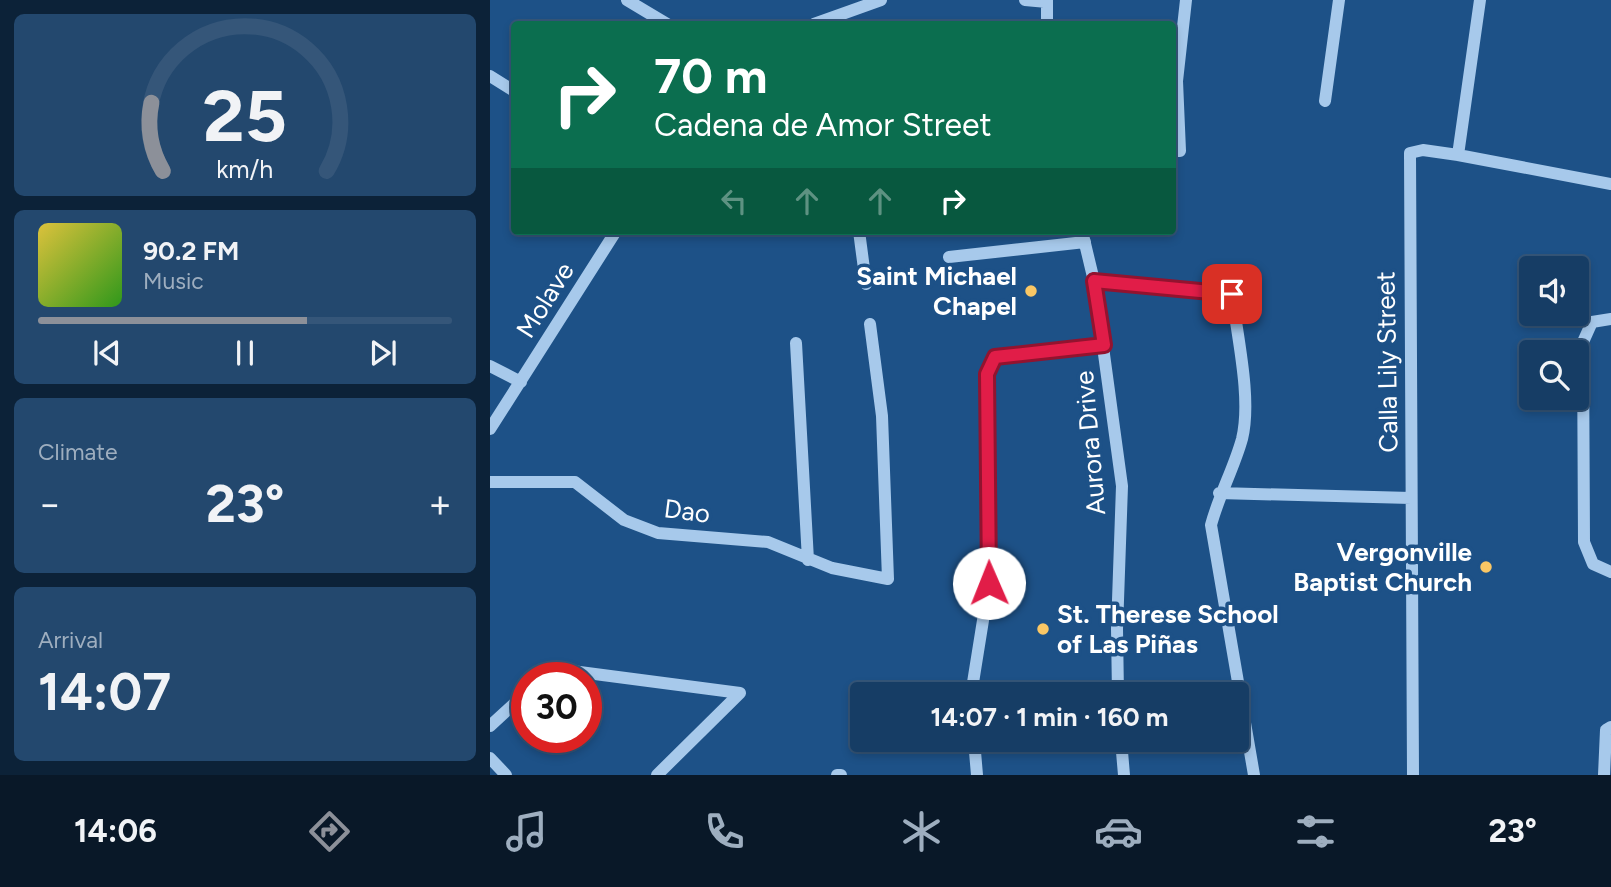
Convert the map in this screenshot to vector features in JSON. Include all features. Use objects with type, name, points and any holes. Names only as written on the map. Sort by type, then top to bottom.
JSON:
[{"type":"street","points":[[627,0],[662,21]]},
{"type":"street","points":[[822,21],[881,0]]},
{"type":"street","points":[[1025,0],[1047,1],[1047,21]]},
{"type":"street","points":[[1176,150],[1180,150],[1177,82],[1186,0]]},
{"type":"street","points":[[1325,101],[1339,0]]},
{"type":"street","points":[[1458,155],[1480,0]]},
{"type":"street","points":[[490,76],[511,89]]},
{"type":"street","name":"Calla Lily Street","points":[[1413,775],[1410,153],[1423,150],[1458,155],[1611,184]]},
{"type":"street","name":"Molave","points":[[490,429],[613,235]]},
{"type":"street","points":[[860,235],[866,284]]},
{"type":"street","points":[[949,257],[1084,236]]},
{"type":"street","name":"Aurora Drive","points":[[1084,236],[1104,345],[1122,485],[1118,682]]},
{"type":"street","points":[[1094,281],[1232,294],[1244,403],[1242,438],[1219,493],[1211,525],[1253,775]]},
{"type":"street","points":[[1611,319],[1592,322],[1583,342],[1584,542],[1586,554],[1593,564],[1611,572]]},
{"type":"street","name":"Dao","points":[[490,482],[575,482],[624,520],[658,533],[768,542],[807,560],[888,579],[882,416],[870,324]]},
{"type":"street","points":[[796,343],[807,560]]},
{"type":"street","points":[[973,682],[989,583],[987,374],[995,357],[1104,345]]},
{"type":"street","points":[[490,366],[521,382]]},
{"type":"street","points":[[1219,493],[1411,498]]},
{"type":"street","points":[[602,675],[740,693],[657,775]]},
{"type":"street","points":[[490,726],[511,707]]},
{"type":"street","points":[[1604,775],[1606,730],[1611,727]]},
{"type":"street","points":[[975,752],[977,775]]},
{"type":"street","points":[[1122,752],[1124,775]]},
{"type":"street","points":[[490,758],[506,775]]},
{"type":"place","name":"Saint Michael Chapel","points":[[1031,291]]},
{"type":"place","name":"Vergonville Baptist Church","points":[[1486,567]]},
{"type":"place","name":"St. Therese School of Las Piñas","points":[[1043,629]]},
{"type":"route","points":[[989,583],[987,374],[995,357],[1104,345],[1094,281],[1232,294]]}]
